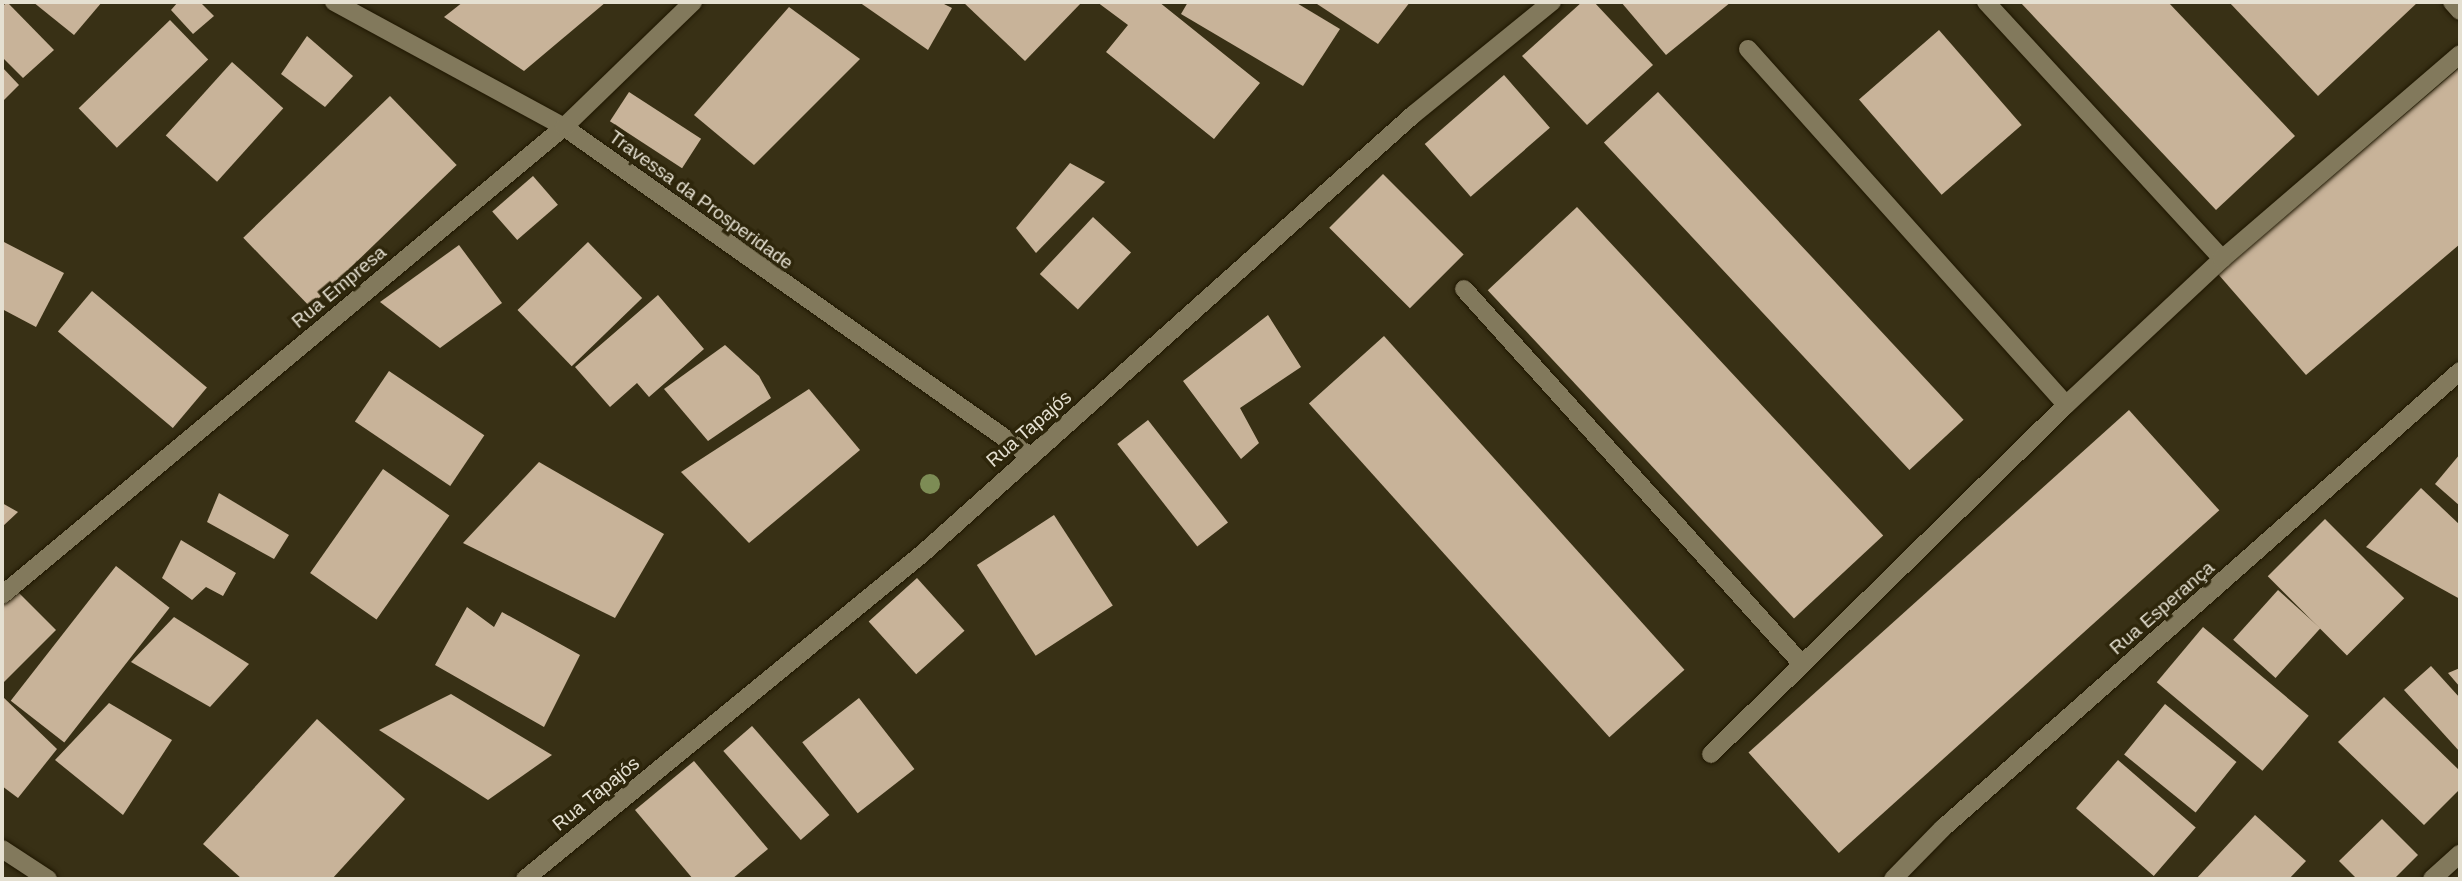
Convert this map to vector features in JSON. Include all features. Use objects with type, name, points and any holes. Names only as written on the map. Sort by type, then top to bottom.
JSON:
[{"type":"street","name":"Travessa da Prosperidade","points":[[334,2],[564,127],[1029,455]]},
{"type":"street","name":"Rua Empresa","points":[[2,595],[564,127],[694,2]]},
{"type":"street","name":"Rua Tapajós","points":[[526,879],[922,554],[1029,455],[1414,114],[1552,2]]},
{"type":"street","points":[[1986,2],[2222,260]]},
{"type":"street","points":[[2452,2],[2460,11]]},
{"type":"street","points":[[1748,49],[2066,405]]},
{"type":"street","points":[[1711,754],[1801,663],[1924,549],[2066,405],[2222,260],[2460,54]]},
{"type":"street","points":[[1464,289],[1801,663]]},
{"type":"street","name":"Rua Esperança","points":[[1893,879],[1943,828],[2460,371]]},
{"type":"street","points":[[2,849],[48,879]]},
{"type":"street","points":[[2432,879],[2460,854]]},
{"type":"building","points":[[7,2],[54,50],[23,78],[2,57],[2,7]]},
{"type":"building","points":[[33,2],[102,2],[74,35]]},
{"type":"building","points":[[178,2],[200,2],[214,16],[193,34],[171,10]]},
{"type":"building","points":[[463,2],[606,2],[524,71],[444,17]]},
{"type":"building","points":[[859,2],[940,2],[952,8],[928,50]]},
{"type":"building","points":[[963,2],[1082,2],[1025,61]]},
{"type":"building","points":[[1097,2],[1159,2],[1260,83],[1214,139],[1106,52],[1128,25]]},
{"type":"building","points":[[1188,2],[1295,2],[1340,29],[1303,86],[1181,14]]},
{"type":"building","points":[[1314,2],[1410,2],[1378,44]]},
{"type":"building","points":[[1582,2],[1594,2],[1653,65],[1587,125],[1522,56]]},
{"type":"building","points":[[1621,2],[1731,2],[1666,55]]},
{"type":"building","points":[[2020,2],[2168,2],[2295,136],[2216,210]]},
{"type":"building","points":[[2229,2],[2418,2],[2318,96]]},
{"type":"building","points":[[789,7],[860,59],[754,165],[694,115]]},
{"type":"building","points":[[170,20],[208,60],[117,148],[79,108]]},
{"type":"building","points":[[1939,30],[2022,125],[1942,195],[1859,100]]},
{"type":"building","points":[[307,36],[353,76],[325,107],[281,74]]},
{"type":"building","points":[[232,62],[283,108],[217,182],[166,136]]},
{"type":"building","points":[[2,67],[19,85],[2,102]]},
{"type":"building","points":[[2460,67],[2460,244],[2306,375],[2218,274]]},
{"type":"building","points":[[1504,75],[1550,128],[1471,197],[1425,144]]},
{"type":"building","points":[[629,92],[701,139],[682,168],[610,121]]},
{"type":"building","points":[[1658,92],[1964,420],[1909,470],[1604,142]]},
{"type":"building","points":[[390,96],[457,165],[310,307],[243,238]]},
{"type":"building","points":[[1070,163],[1105,182],[1036,253],[1016,228]]},
{"type":"building","points":[[1383,174],[1464,255],[1410,308],[1329,228]]},
{"type":"building","points":[[533,176],[558,205],[517,240],[492,211]]},
{"type":"building","points":[[1577,207],[1883,535],[1794,619],[1488,290]]},
{"type":"building","points":[[1093,217],[1131,252],[1078,310],[1040,274]]},
{"type":"building","points":[[2,241],[64,273],[36,327],[2,309]]},
{"type":"building","points":[[588,242],[642,298],[572,366],[518,310]]},
{"type":"building","points":[[459,245],[502,303],[440,348],[380,302]]},
{"type":"building","points":[[92,291],[207,387],[173,428],[58,332]]},
{"type":"building","points":[[658,295],[704,349],[649,397],[637,383],[610,407],[575,367]]},
{"type":"building","points":[[1268,315],[1301,367],[1240,408],[1259,443],[1241,459],[1183,381]]},
{"type":"building","points":[[1384,336],[1684,670],[1609,737],[1309,404]]},
{"type":"building","points":[[725,345],[759,376],[771,398],[708,441],[664,389]]},
{"type":"building","points":[[389,371],[484,435],[450,486],[355,422]]},
{"type":"building","points":[[809,389],[860,450],[749,543],[681,472]]},
{"type":"building","points":[[2129,410],[2219,510],[1839,853],[1749,753]]},
{"type":"building","points":[[1148,420],[1228,522],[1197,546],[1117,444]]},
{"type":"building","points":[[2460,454],[2460,506],[2435,484]]},
{"type":"building","points":[[539,462],[664,534],[615,618],[463,543]]},
{"type":"building","points":[[383,469],[449,515],[377,619],[310,573]]},
{"type":"building","points":[[2421,488],[2460,525],[2460,599],[2366,547]]},
{"type":"building","points":[[219,493],[289,535],[274,559],[207,522]]},
{"type":"building","points":[[2,503],[18,512],[2,527]]},
{"type":"building","points":[[1054,515],[1113,606],[1036,656],[977,565]]},
{"type":"building","points":[[2325,519],[2404,598],[2347,655],[2268,576]]},
{"type":"building","points":[[181,540],[236,573],[223,596],[206,587],[192,600],[162,578]]},
{"type":"building","points":[[116,566],[170,608],[64,743],[11,701]]},
{"type":"building","points":[[917,578],[965,631],[916,674],[869,621]]},
{"type":"building","points":[[2278,590],[2320,628],[2276,678],[2233,640]]},
{"type":"building","points":[[17,591],[56,630],[2,684],[2,606]]},
{"type":"building","points":[[467,607],[494,627],[502,612],[580,655],[544,727],[435,665]]},
{"type":"building","points":[[174,617],[249,664],[210,707],[131,662]]},
{"type":"building","points":[[2203,627],[2309,716],[2262,771],[2157,682]]},
{"type":"building","points":[[2431,666],[2460,698],[2460,752],[2404,690]]},
{"type":"building","points":[[2460,668],[2460,687],[2448,673]]},
{"type":"building","points":[[451,694],[552,755],[488,800],[379,730]]},
{"type":"building","points":[[2,696],[57,749],[18,798],[2,786]]},
{"type":"building","points":[[2384,697],[2460,771],[2460,789],[2424,825],[2338,742]]},
{"type":"building","points":[[859,698],[914,769],[858,813],[802,742]]},
{"type":"building","points":[[109,703],[172,740],[123,815],[55,760]]},
{"type":"building","points":[[2165,704],[2236,762],[2196,812],[2124,755]]},
{"type":"building","points":[[317,719],[405,799],[332,879],[242,879],[203,844]]},
{"type":"building","points":[[752,726],[829,815],[801,840],[723,751]]},
{"type":"building","points":[[2118,760],[2196,828],[2154,876],[2076,808]]},
{"type":"building","points":[[694,761],[768,849],[732,879],[693,879],[635,810]]},
{"type":"building","points":[[2255,815],[2306,861],[2289,879],[2196,879]]},
{"type":"building","points":[[2382,819],[2418,855],[2394,879],[2357,879],[2339,861]]}]
